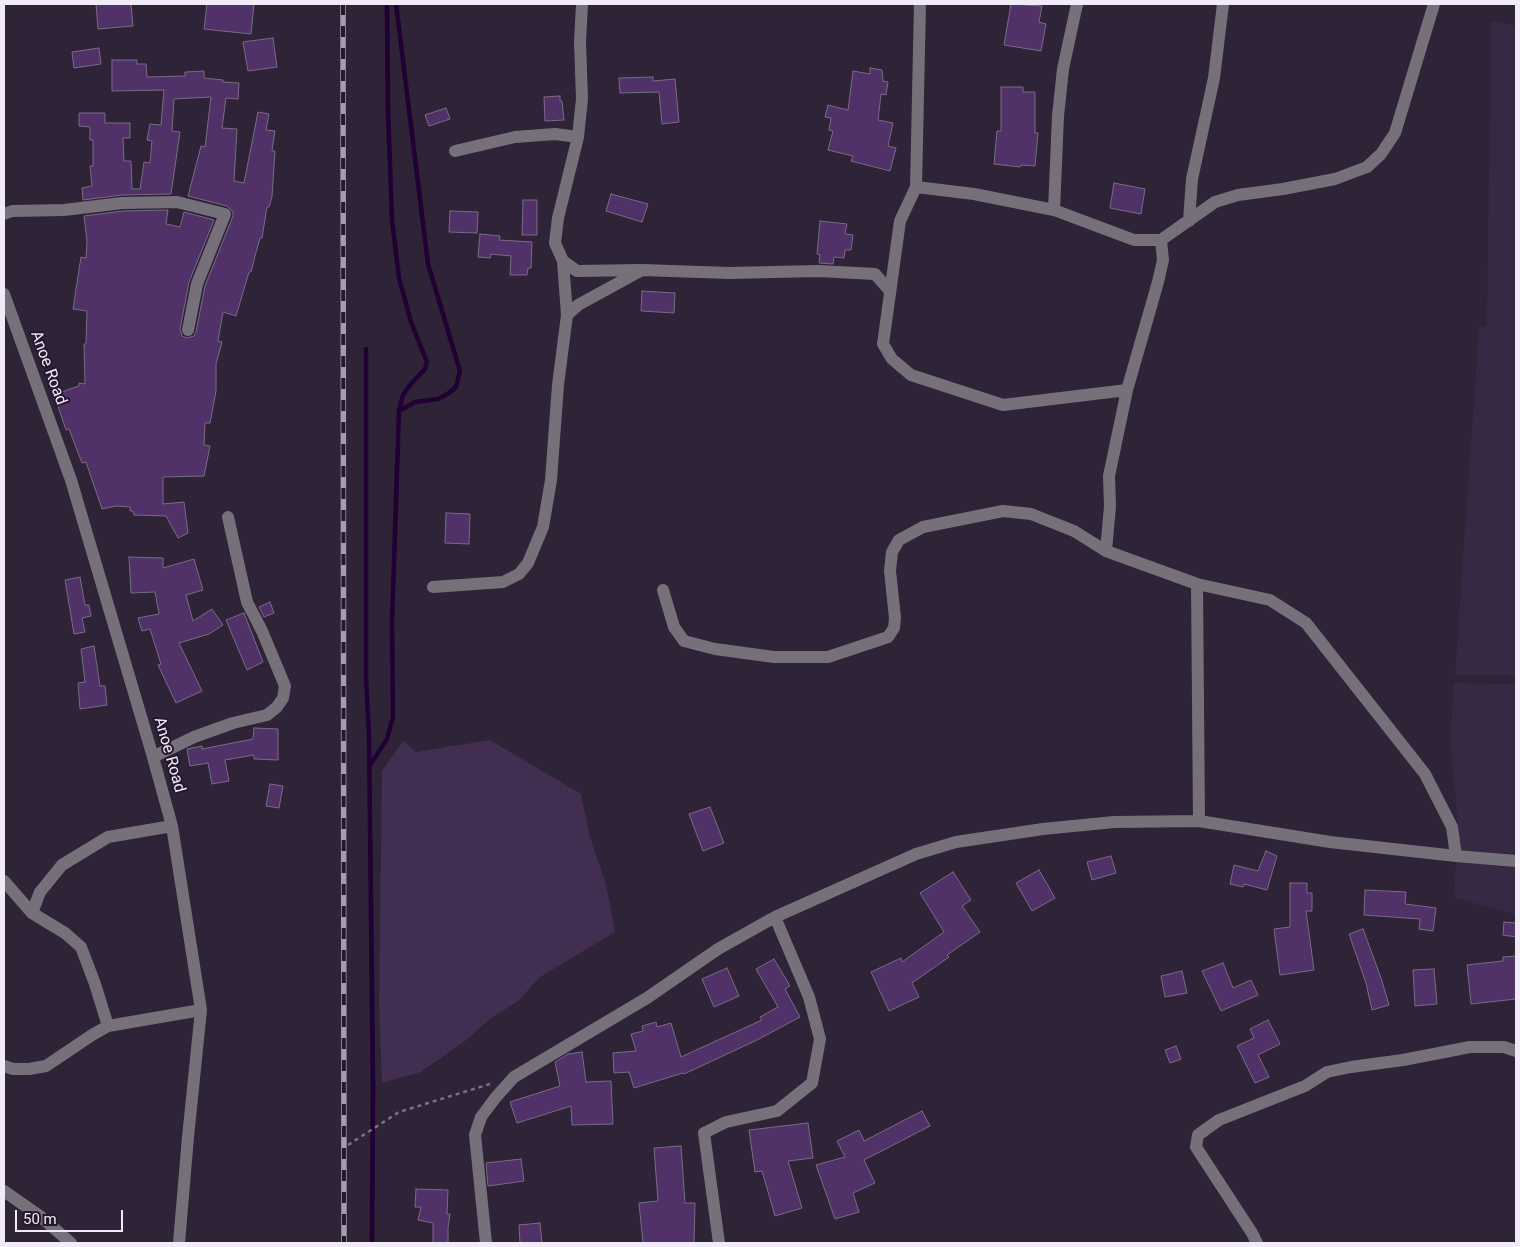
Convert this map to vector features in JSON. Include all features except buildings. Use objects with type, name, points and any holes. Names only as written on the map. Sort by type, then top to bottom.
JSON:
[{"type":"street","points":[[433,587],[503,582],[519,574],[528,563],[543,527],[551,480],[558,385],[567,315],[563,262],[555,243],[558,218],[578,137],[582,99],[580,42],[582,4]]},
{"type":"street","points":[[920,4],[916,187],[900,221],[883,344],[892,359],[911,374],[1003,405],[1127,390]]},
{"type":"street","points":[[1054,210],[1058,116],[1063,69],[1077,4]]},
{"type":"street","points":[[1189,220],[1192,179],[1214,78],[1222,4]]},
{"type":"street","points":[[916,187],[974,194],[1054,210],[1134,240],[1161,240],[1215,202],[1238,195],[1335,179],[1367,167],[1381,154],[1395,133],[1434,4]]},
{"type":"street","points":[[455,150],[515,137],[556,134],[578,137]]},
{"type":"street","points":[[4,214],[12,211],[64,210],[122,203],[177,202],[225,214],[197,284],[188,330]]},
{"type":"street","points":[[1106,551],[1110,506],[1109,476],[1127,390],[1158,282],[1162,260],[1161,240]]},
{"type":"street","points":[[563,262],[577,271],[642,270],[729,273],[818,271],[875,274],[890,291]]},
{"type":"street","points":[[567,315],[578,305],[642,270]]},
{"type":"street","name":"Anoe Road","points":[[4,294],[71,480],[172,826],[201,1010],[179,1243]]},
{"type":"street","points":[[664,590],[674,628],[684,641],[715,649],[774,656],[828,657],[888,637],[894,628],[895,618],[890,571],[892,552],[899,540],[923,527],[1004,511],[1031,514],[1074,531],[1106,551],[1197,584],[1270,600],[1306,623],[1425,774],[1452,827],[1456,856]]},
{"type":"street","points":[[153,757],[194,737],[233,723],[267,715],[277,707],[283,698],[285,686],[262,631],[247,602],[228,517]]},
{"type":"street","points":[[1197,584],[1199,821]]},
{"type":"street","points":[[486,1243],[475,1135],[481,1117],[514,1078],[647,998],[718,949],[775,917],[916,854],[956,842],[1043,828],[1114,822],[1199,821],[1330,842],[1516,861]]},
{"type":"street","points":[[32,913],[40,892],[62,865],[108,837],[172,826]]},
{"type":"street","points":[[4,881],[32,913],[65,933],[81,947],[108,1026]]},
{"type":"street","points":[[719,1243],[704,1133],[726,1122],[777,1111],[812,1083],[820,1039],[809,997],[775,917]]},
{"type":"street","points":[[4,1066],[13,1069],[29,1069],[46,1066],[108,1026],[201,1010]]},
{"type":"street","points":[[1256,1243],[1252,1233],[1196,1147],[1198,1136],[1219,1120],[1305,1086],[1328,1072],[1470,1047],[1504,1048],[1516,1051]]},
{"type":"street","points":[[4,1190],[41,1217],[71,1243]]},
{"type":"path","points":[[348,1145],[399,1112],[472,1088],[514,1078]]},
{"type":"shaded area","points":[[1491,21],[1516,26],[1516,675],[1455,675],[1479,327],[1487,326]]},
{"type":"shaded area","points":[[1454,683],[1516,684],[1516,915],[1454,897],[1458,823],[1450,740]]},
{"type":"shaded area","points":[[490,740],[581,794],[590,837],[606,884],[615,932],[540,977],[518,1001],[490,1019],[465,1041],[421,1072],[382,1083],[379,1005],[382,771],[403,741],[416,752]]},
{"type":"waterway","points":[[370,765],[387,739],[393,717],[392,622],[399,411],[403,395],[425,369],[427,362],[411,322],[399,278],[392,220],[387,4]]},
{"type":"waterway","points":[[396,4],[428,264],[460,371],[456,387],[449,393],[438,399],[415,402],[399,411]]},
{"type":"waterway","points":[[366,349],[366,677],[369,736],[373,1086],[372,1243]]},
{"type":"railway","points":[[343,4],[344,1243]]}]
